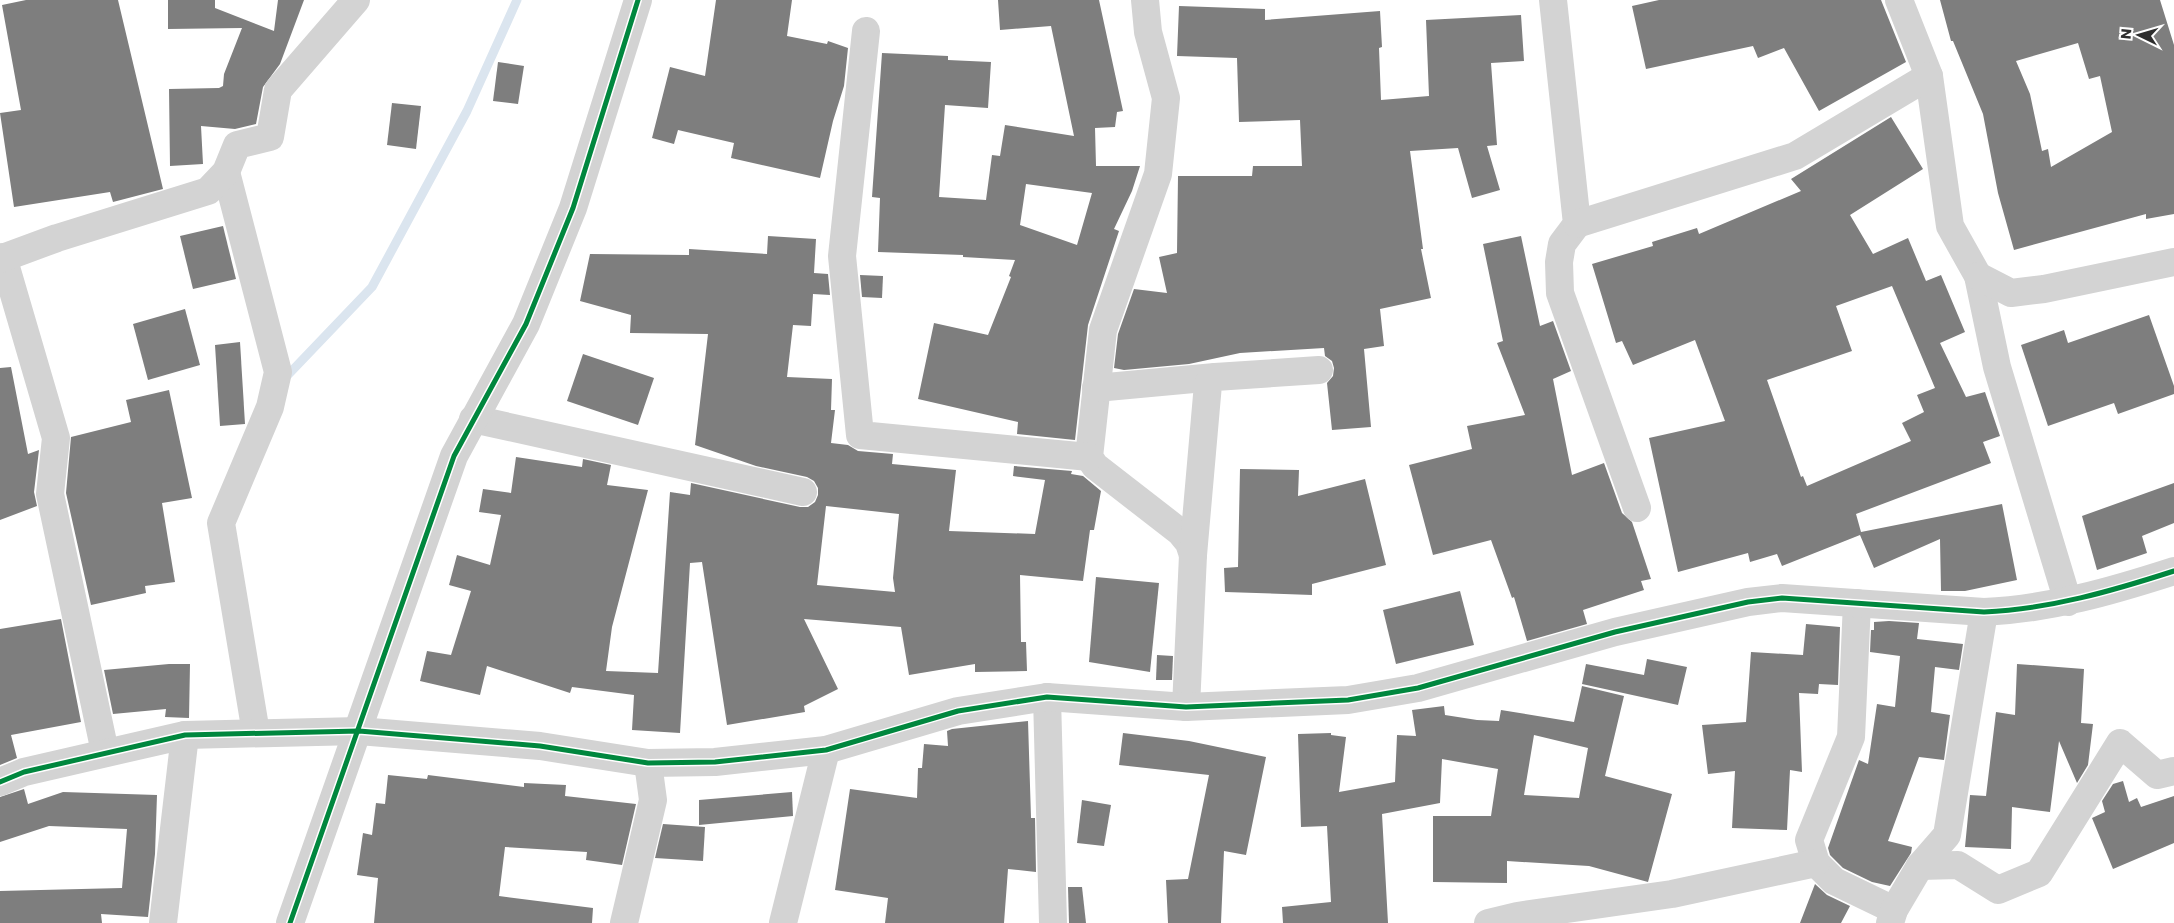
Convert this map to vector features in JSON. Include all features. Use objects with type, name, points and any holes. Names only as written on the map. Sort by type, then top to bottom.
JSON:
[{"type":"street","points":[[105,752],[50,494],[56,438],[2,258],[57,238],[208,191],[226,172],[237,145],[270,136],[278,90],[356,0]]},
{"type":"street","points":[[290,923],[454,456],[526,324],[573,208],[638,0]]},
{"type":"street","points":[[1145,0],[1148,32],[1166,98],[1158,174],[1103,330],[1089,457],[1095,466],[1180,532],[1189,543],[1193,555]]},
{"type":"street","points":[[1553,0],[1577,224]]},
{"type":"street","points":[[1899,0],[1929,76],[1950,226],[1978,276],[1997,367],[2068,602]]},
{"type":"street","points":[[866,32],[842,256],[860,435],[1089,457]]},
{"type":"street","points":[[1637,508],[1560,293],[1559,262],[1562,244],[1577,224],[1795,156],[1929,76]]},
{"type":"street","points":[[226,172],[278,372],[270,407],[221,523],[256,733]]},
{"type":"street","points":[[1978,276],[2011,293],[2044,289],[2174,262]]},
{"type":"street","points":[[1096,388],[1319,370]]},
{"type":"street","points":[[1186,707],[1193,555],[1208,384],[1215,378]]},
{"type":"street","points":[[474,419],[803,492]]},
{"type":"street","points":[[0,782],[24,772],[185,735],[256,733],[359,731],[540,746],[648,763],[715,762],[826,750],[958,711],[1047,697],[1186,707],[1348,700],[1418,688],[1615,632],[1748,602],[1782,598],[1984,612],[2011,611],[2068,602],[2174,571]]},
{"type":"street","points":[[1856,602],[1851,737],[1808,840],[1816,863],[1834,881],[1892,916],[1920,866],[1947,835],[1984,612]]},
{"type":"street","points":[[1047,697],[1053,923]]},
{"type":"street","points":[[163,923],[185,735]]},
{"type":"street","points":[[1920,866],[1958,865],[1998,890],[2039,873],[2120,743],[2158,776],[2174,771]]},
{"type":"street","points":[[783,923],[826,750]]},
{"type":"street","points":[[624,923],[653,800],[648,763]]},
{"type":"street","points":[[1488,923],[1517,916],[1672,894],[1816,863]]},
{"type":"building","points":[[26,0],[118,0],[163,189],[113,202],[110,192],[14,207],[0,113],[21,110],[2,5]]},
{"type":"building","points":[[168,0],[215,0],[215,8],[274,31],[278,0],[304,0],[280,64],[263,87],[256,124],[235,129],[201,126],[203,164],[170,166],[169,89],[219,88],[223,86],[224,74],[242,28],[168,29]]},
{"type":"building","points":[[716,0],[792,0],[787,36],[827,44],[828,41],[848,48],[844,86],[833,121],[820,178],[731,158],[734,143],[678,130],[674,144],[652,138],[670,67],[705,76]]},
{"type":"building","points":[[998,0],[1099,0],[1123,111],[1117,112],[1115,127],[1095,128],[1096,166],[1140,166],[1132,191],[1114,229],[1119,231],[1088,325],[1075,440],[1017,434],[1018,422],[918,399],[934,323],[988,335],[1011,277],[1009,276],[1015,260],[963,257],[963,255],[878,252],[880,198],[872,197],[882,53],[948,56],[948,60],[991,62],[988,108],[945,105],[939,197],[986,200],[992,155],[1000,156],[1005,125],[1074,136],[1051,26],[1000,30]],"holes":[[[1026,184],[1092,193],[1077,245],[1020,225]]]},
{"type":"building","points":[[1659,0],[1881,0],[1906,62],[1819,111],[1784,48],[1758,58],[1753,46],[1646,69],[1632,6]]},
{"type":"building","points":[[1940,0],[2160,0],[2174,45],[2174,214],[2146,219],[2146,214],[2014,250],[1998,193],[1983,114],[1953,41],[1951,41]],"holes":[[[2078,43],[2089,79],[2100,76],[2112,132],[2051,167],[2048,149],[2042,151],[2030,94],[2016,61]]]},
{"type":"building","points":[[1179,6],[1265,9],[1265,20],[1380,11],[1382,47],[1379,48],[1381,100],[1429,96],[1426,20],[1521,15],[1524,61],[1491,63],[1497,145],[1487,146],[1500,190],[1472,198],[1458,148],[1410,151],[1423,249],[1421,249],[1431,298],[1380,309],[1384,346],[1364,349],[1371,427],[1332,430],[1327,383],[1333,376],[1334,368],[1332,361],[1325,356],[1324,348],[1240,353],[1189,364],[1124,370],[1114,368],[1118,334],[1134,289],[1167,293],[1159,257],[1177,253],[1178,176],[1252,176],[1253,166],[1302,166],[1300,120],[1239,122],[1237,58],[1177,56]]},
{"type":"building","points":[[498,62],[524,66],[518,104],[493,101]]},
{"type":"building","points":[[392,103],[421,106],[416,149],[387,145]]},
{"type":"building","points":[[1891,117],[1923,169],[1850,215],[1873,254],[1908,238],[1926,281],[1941,275],[1965,332],[1940,343],[1966,397],[1985,392],[2000,436],[1983,442],[1991,463],[1856,514],[1861,532],[2002,504],[2017,580],[1965,591],[1941,591],[1940,539],[1874,568],[1860,535],[1782,566],[1777,554],[1750,562],[1748,553],[1678,572],[1649,438],[1725,421],[1695,340],[1633,365],[1622,341],[1616,343],[1592,264],[1653,246],[1652,242],[1697,228],[1699,234],[1801,191],[1791,179]],"holes":[[[1892,286],[1935,388],[1917,395],[1924,412],[1902,423],[1911,441],[1807,486],[1803,476],[1801,477],[1767,380],[1852,351],[1836,306]]]},
{"type":"building","points":[[223,226],[236,279],[193,289],[180,236]]},
{"type":"building","points":[[768,236],[816,239],[814,273],[828,274],[830,295],[813,294],[811,326],[793,325],[787,377],[832,379],[831,410],[835,410],[831,443],[848,445],[858,451],[893,454],[892,464],[956,470],[949,531],[1035,534],[1045,480],[1013,476],[1014,466],[1072,471],[1071,474],[1083,476],[1101,491],[1094,530],[1090,530],[1083,581],[1020,575],[1021,642],[1026,642],[1027,671],[975,672],[975,664],[909,675],[901,627],[804,619],[838,689],[804,706],[805,712],[727,725],[702,562],[690,563],[680,733],[632,730],[634,695],[572,687],[570,693],[487,666],[480,695],[420,681],[427,651],[451,655],[471,591],[449,585],[457,555],[490,565],[501,515],[479,512],[483,489],[511,493],[516,457],[582,467],[583,459],[611,465],[607,485],[648,490],[612,627],[606,671],[658,673],[670,492],[690,495],[691,483],[800,507],[808,507],[815,502],[818,488],[814,481],[807,477],[756,466],[695,445],[708,334],[630,333],[631,315],[580,301],[590,254],[689,255],[689,249],[767,254]],"holes":[[[826,506],[899,514],[893,578],[895,592],[817,585]]]},
{"type":"building","points":[[1521,236],[1540,326],[1553,321],[1571,371],[1553,379],[1572,475],[1604,463],[1622,513],[1632,522],[1651,579],[1641,581],[1644,590],[1583,610],[1587,624],[1527,641],[1514,597],[1512,598],[1491,540],[1433,555],[1409,465],[1472,449],[1467,426],[1525,415],[1497,343],[1503,341],[1483,244]]},
{"type":"building","points":[[860,275],[883,276],[882,298],[862,297]]},
{"type":"building","points":[[185,309],[200,365],[148,380],[133,324]]},
{"type":"building","points":[[2149,315],[2174,386],[2174,394],[2118,414],[2114,403],[2048,426],[2021,345],[2064,330],[2068,343]]},
{"type":"building","points":[[240,342],[245,424],[220,426],[215,345]]},
{"type":"building","points":[[583,354],[654,378],[638,425],[567,401]]},
{"type":"building","points":[[11,367],[28,454],[39,450],[34,492],[37,506],[0,520],[0,368]]},
{"type":"building","points":[[169,390],[192,498],[162,503],[175,582],[145,586],[146,593],[91,605],[66,493],[71,437],[131,422],[126,400]]},
{"type":"building","points":[[1240,469],[1299,470],[1298,496],[1365,479],[1386,565],[1312,584],[1312,595],[1225,592],[1224,568],[1238,567]]},
{"type":"building","points":[[2174,483],[2174,523],[2142,536],[2147,553],[2097,570],[2082,516]]},
{"type":"building","points":[[1096,577],[1159,583],[1150,672],[1089,662]]},
{"type":"building","points":[[1460,591],[1474,645],[1396,664],[1383,610]]},
{"type":"building","points":[[61,619],[81,722],[11,735],[17,758],[0,765],[0,629]]},
{"type":"building","points":[[1874,622],[1919,623],[1917,639],[1963,644],[1959,670],[1935,667],[1931,712],[1950,715],[1944,760],[1919,757],[1888,841],[1912,847],[1911,853],[1890,886],[1872,882],[1843,868],[1830,855],[1828,848],[1859,760],[1868,764],[1877,704],[1895,707],[1900,656],[1870,652],[1871,630],[1874,630]]},
{"type":"building","points":[[1806,624],[1840,627],[1838,685],[1819,684],[1818,694],[1799,693],[1802,772],[1790,770],[1787,830],[1732,828],[1735,771],[1708,774],[1702,725],[1746,722],[1751,652],[1803,655]]},
{"type":"building","points":[[1157,655],[1173,656],[1172,680],[1156,680]]},
{"type":"building","points":[[1647,659],[1687,667],[1678,705],[1582,684],[1586,664],[1644,675]]},
{"type":"building","points":[[190,664],[189,718],[165,717],[166,709],[113,714],[104,670]]},
{"type":"building","points":[[2017,664],[2084,669],[2081,723],[2093,724],[2088,765],[2077,783],[2059,741],[2050,812],[2012,807],[2011,849],[1965,847],[1970,795],[1986,796],[1996,712],[2015,715]]},
{"type":"building","points":[[1582,686],[1624,696],[1605,776],[1672,794],[1648,882],[1589,866],[1507,861],[1507,883],[1433,882],[1433,816],[1491,816],[1498,769],[1442,759],[1440,803],[1382,814],[1388,923],[1283,923],[1282,907],[1331,902],[1327,826],[1301,827],[1298,734],[1331,733],[1331,735],[1346,737],[1339,792],[1395,782],[1397,735],[1416,736],[1412,710],[1444,706],[1445,715],[1499,721],[1501,710],[1574,722]],"holes":[[[1534,735],[1588,748],[1579,798],[1524,795]]]},
{"type":"building","points":[[1028,721],[1031,818],[1035,818],[1036,872],[1008,869],[1004,923],[885,923],[888,898],[835,890],[850,789],[917,798],[918,768],[922,768],[924,744],[948,746],[947,731],[952,729]]},
{"type":"building","points":[[1123,733],[1189,741],[1266,757],[1246,855],[1224,851],[1221,923],[1168,923],[1166,880],[1188,879],[1209,775],[1119,765]]},
{"type":"building","points":[[388,775],[427,779],[428,775],[524,787],[524,783],[566,785],[565,796],[636,804],[622,865],[586,860],[587,852],[505,847],[499,896],[593,908],[592,923],[374,923],[378,878],[357,875],[363,833],[372,835],[376,803],[385,804]]},
{"type":"building","points":[[2123,781],[2129,802],[2137,798],[2141,807],[2174,796],[2174,843],[2113,869],[2092,818],[2105,812],[2102,801],[2113,784]]},
{"type":"building","points":[[24,789],[28,804],[63,792],[157,795],[155,854],[148,917],[101,914],[102,923],[0,923],[0,891],[122,888],[127,829],[49,826],[0,842],[0,797]]},
{"type":"building","points":[[792,792],[793,816],[699,825],[699,800]]},
{"type":"building","points":[[1082,800],[1111,805],[1104,846],[1077,843]]},
{"type":"building","points":[[663,824],[705,827],[703,861],[655,858]]},
{"type":"building","points":[[1815,884],[1827,895],[1850,906],[1841,923],[1800,923]]},
{"type":"building","points":[[1068,887],[1082,887],[1086,923],[1069,923]]},
{"type":"waterway","points":[[285,378],[372,287],[467,111],[517,0]]},
{"type":"cycle path","points":[[290,923],[454,456],[526,324],[573,208],[638,0]]},
{"type":"cycle path","points":[[0,782],[24,772],[185,735],[359,731],[540,746],[648,763],[715,762],[826,750],[958,711],[1047,697],[1186,707],[1348,700],[1418,688],[1615,632],[1748,602],[1782,598],[1984,612],[2057,603],[2174,571]]}]
